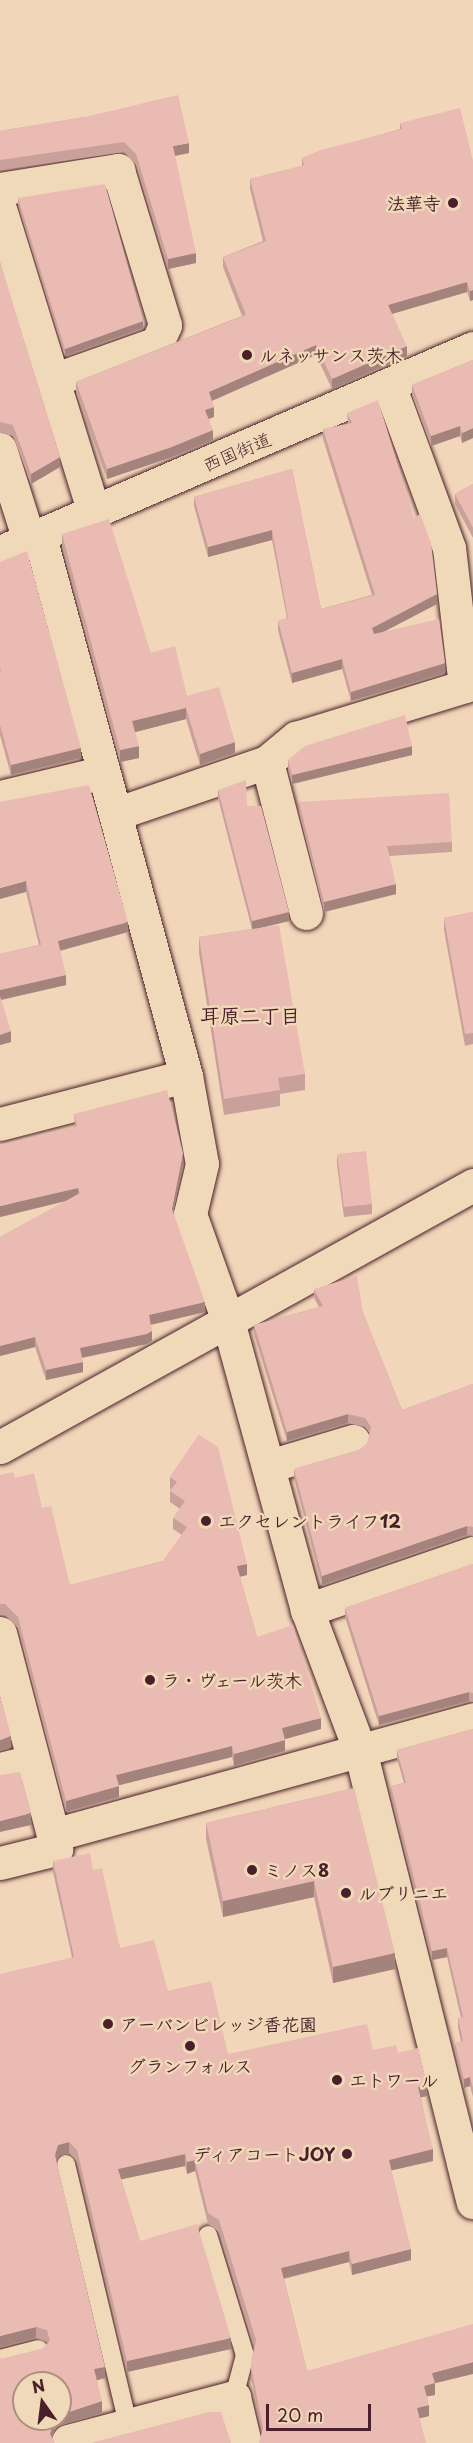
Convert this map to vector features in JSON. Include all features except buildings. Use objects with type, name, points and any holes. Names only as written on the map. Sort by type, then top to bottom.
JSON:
[{"type":"street","points":[[0,189],[118,170],[165,325],[157,343],[53,380]]},
{"type":"street","points":[[0,209],[94,513]]},
{"type":"street","name":"西国街道","points":[[23,543],[473,348]]},
{"type":"street","points":[[115,814],[267,762],[296,738],[465,686],[449,548],[389,385]]},
{"type":"street","points":[[0,449],[23,543],[115,814],[186,1076],[202,1164],[190,1214],[228,1321],[307,1610],[361,1754],[473,2202]]},
{"type":"street","points":[[267,762],[306,914]]},
{"type":"street","points":[[0,798],[100,773]]},
{"type":"street","points":[[0,1124],[186,1076]]},
{"type":"street","points":[[0,1447],[473,1185]]},
{"type":"street","points":[[269,1466],[353,1441]]},
{"type":"street","points":[[307,1610],[473,1553]]},
{"type":"street","points":[[0,1633],[56,1849],[0,1863]]},
{"type":"street","points":[[53,1835],[361,1754],[473,1719]]},
{"type":"street","points":[[0,1769],[33,1761]]},
{"type":"street","points":[[68,2440],[234,2397],[245,2443]]},
{"type":"lane","points":[[66,2164],[128,2425]]},
{"type":"lane","points":[[207,2235],[245,2355],[234,2397]]},
{"type":"lane","points":[[0,2359],[39,2349]]},
{"type":"place","name":"法華寺","points":[[453,203]]},
{"type":"place","name":"ルネッサンス茨木","points":[[247,355]]},
{"type":"place","name":"エクセレントライフ12","points":[[206,1521]]},
{"type":"place","name":"ラ・ヴェール茨木","points":[[150,1680]]},
{"type":"place","name":"ミノス8","points":[[252,1870]]},
{"type":"place","name":"ルブリニエ","points":[[346,1893]]},
{"type":"place","name":"アーバンビレッジ香花園","points":[[108,2024]]},
{"type":"place","name":"グランフォルス","points":[[190,2046]]},
{"type":"place","name":"エトワール","points":[[337,2080]]},
{"type":"place","name":"ディアコートJOY","points":[[347,2154]]},
{"type":"district","name":"耳原二丁目","points":[[250,1015]]}]
